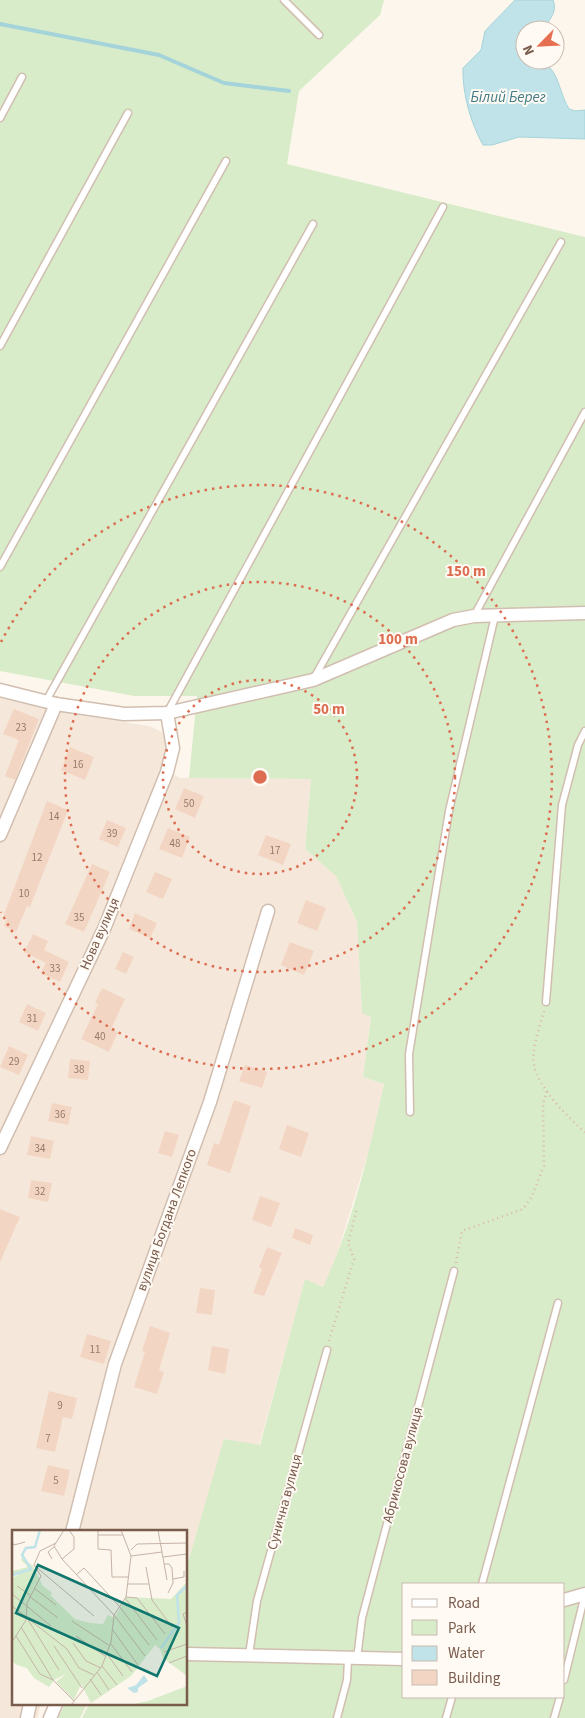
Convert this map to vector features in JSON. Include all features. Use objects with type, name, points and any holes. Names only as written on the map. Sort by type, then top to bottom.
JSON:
[{"type":"street","points":[[0,690],[51,703],[124,714],[167,713],[313,680],[453,620],[474,616],[585,613]]},
{"type":"street","points":[[0,835],[51,703]]},
{"type":"street","name":"Нова вулиця","points":[[0,1148],[104,929],[167,772],[173,748],[167,713]]},
{"type":"street","name":"вулиця Богдана Лепкого","points":[[73,1530],[115,1364],[210,1102],[268,911]]},
{"type":"street","points":[[565,1600],[585,1594]]},
{"type":"street","points":[[188,1654],[352,1660],[402,1659]]},
{"type":"street","points":[[50,1718],[55,1706]]},
{"type":"lane","points":[[284,0],[319,35]]},
{"type":"lane","points":[[0,118],[22,77]]},
{"type":"lane","points":[[0,346],[128,113]]},
{"type":"lane","points":[[0,566],[226,161]]},
{"type":"lane","points":[[167,713],[443,207]]},
{"type":"lane","points":[[51,703],[313,224]]},
{"type":"lane","points":[[313,680],[561,242]]},
{"type":"lane","points":[[474,616],[585,412]]},
{"type":"lane","points":[[410,1112],[409,1054],[449,811],[495,616]]},
{"type":"lane","points":[[546,1002],[562,805],[578,746],[585,731]]},
{"type":"lane","name":"Абрикосова вулиця","points":[[337,1718],[454,1271]]},
{"type":"lane","points":[[482,1583],[558,1303]]},
{"type":"lane","name":"Сунична вулиця","points":[[249,1655],[257,1601],[326,1350]]},
{"type":"lane","points":[[565,1676],[585,1594]]},
{"type":"lane","points":[[446,1718],[452,1698]]},
{"type":"lane","points":[[554,1718],[560,1698]]},
{"type":"path","points":[[546,1002],[534,1054],[534,1066],[547,1091],[585,1132]]},
{"type":"path","points":[[454,1271],[462,1231],[523,1209],[531,1198],[544,1166],[543,1104],[547,1091]]},
{"type":"path","points":[[326,1350],[354,1259],[348,1243],[357,1208]]},
{"type":"shaded area","points":[[0,693],[73,714],[149,726],[162,732],[169,740],[165,771],[181,778],[311,779],[305,849],[336,876],[357,922],[362,1013],[371,1016],[363,1077],[384,1084],[370,1147],[334,1264],[324,1287],[305,1280],[259,1446],[225,1439],[188,1562],[188,1530],[12,1530],[12,1706],[40,1706],[37,1718],[0,1718]]},
{"type":"green space","points":[[0,0],[384,0],[380,15],[299,91],[287,164],[585,237],[585,1718],[82,1718],[88,1706],[188,1706],[188,1562],[224,1439],[260,1445],[305,1279],[323,1287],[352,1213],[384,1084],[363,1077],[371,1017],[362,1013],[357,922],[336,876],[305,849],[311,779],[189,778],[197,696],[134,696],[0,671]]},
{"type":"green space","points":[[64,1706],[86,1706],[80,1718],[58,1718]]},
{"type":"water","name":"Білий Берег","points":[[515,0],[553,0],[554,12],[549,20],[515,20],[515,70],[552,70],[569,109],[575,111],[585,110],[585,139],[519,137],[492,145],[483,145],[471,118],[466,98],[463,68],[481,50],[485,31]]},
{"type":"building","points":[[14,709],[39,719],[15,780],[5,776],[19,740],[3,734]]},
{"type":"building","points":[[70,747],[94,757],[85,780],[61,770]]},
{"type":"building","points":[[184,788],[204,796],[195,818],[175,809]]},
{"type":"building","points":[[47,801],[68,810],[30,907],[27,906],[16,932],[4,926],[7,919],[3,917]]},
{"type":"building","points":[[107,820],[126,828],[118,847],[99,839]]},
{"type":"building","points":[[168,828],[190,837],[182,858],[159,849]]},
{"type":"building","points":[[266,835],[291,844],[283,865],[258,855]]},
{"type":"building","points":[[92,864],[110,872],[84,932],[65,924]]},
{"type":"building","points":[[155,872],[172,879],[163,899],[146,892]]},
{"type":"building","points":[[306,900],[326,908],[317,931],[297,923]]},
{"type":"building","points":[[135,913],[157,923],[150,938],[129,929]]},
{"type":"building","points":[[33,934],[48,941],[44,950],[69,962],[60,982],[41,973],[46,963],[24,952]]},
{"type":"building","points":[[290,942],[314,951],[304,975],[281,965]]},
{"type":"building","points":[[123,952],[134,957],[126,974],[115,969]]},
{"type":"building","points":[[102,988],[125,999],[111,1029],[118,1032],[109,1052],[81,1039],[98,1004],[95,1003]]},
{"type":"building","points":[[27,1004],[46,1013],[38,1031],[19,1022]]},
{"type":"building","points":[[9,1046],[28,1055],[19,1075],[0,1067]]},
{"type":"building","points":[[70,1059],[90,1061],[88,1080],[68,1078]]},
{"type":"building","points":[[245,1065],[267,1072],[262,1088],[239,1081]]},
{"type":"building","points":[[234,1100],[251,1106],[230,1173],[207,1165],[214,1143],[219,1145]]},
{"type":"building","points":[[52,1103],[72,1107],[68,1125],[48,1121]]},
{"type":"building","points":[[287,1125],[309,1133],[301,1157],[279,1149]]},
{"type":"building","points":[[165,1131],[179,1135],[172,1157],[158,1153]]},
{"type":"building","points":[[31,1136],[54,1141],[50,1159],[27,1155]]},
{"type":"building","points":[[31,1180],[52,1183],[48,1202],[28,1198]]},
{"type":"building","points":[[260,1196],[280,1203],[271,1227],[252,1220]]},
{"type":"building","points":[[0,1209],[20,1217],[0,1262]]},
{"type":"building","points":[[295,1228],[313,1235],[310,1245],[292,1238]]},
{"type":"building","points":[[267,1247],[282,1253],[264,1296],[253,1293],[262,1269],[259,1267]]},
{"type":"building","points":[[200,1288],[215,1290],[212,1315],[196,1313]]},
{"type":"building","points":[[150,1326],[170,1333],[159,1370],[164,1372],[157,1394],[134,1387],[145,1352],[142,1351]]},
{"type":"building","points":[[87,1334],[111,1341],[104,1364],[80,1357]]},
{"type":"building","points":[[212,1346],[229,1349],[225,1374],[208,1370]]},
{"type":"building","points":[[49,1391],[77,1398],[72,1419],[63,1417],[55,1452],[36,1448]]},
{"type":"building","points":[[48,1465],[70,1470],[64,1496],[41,1491]]},
{"type":"waterway","points":[[0,24],[159,55],[224,83],[289,91]]}]
